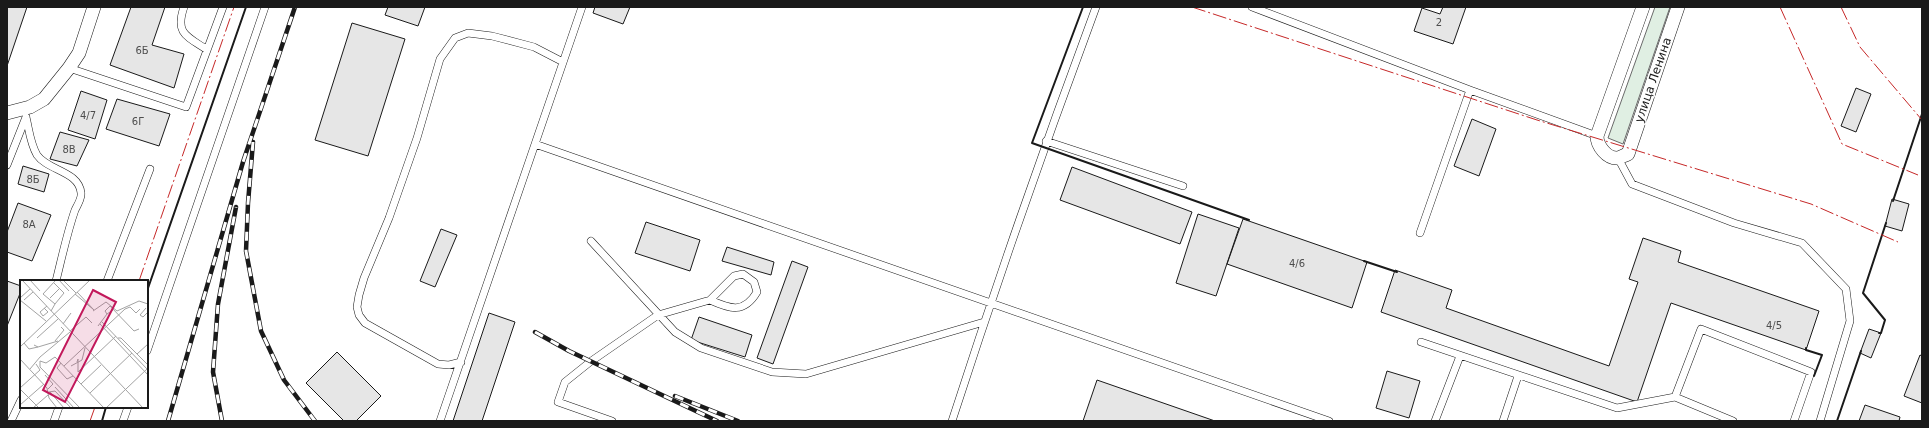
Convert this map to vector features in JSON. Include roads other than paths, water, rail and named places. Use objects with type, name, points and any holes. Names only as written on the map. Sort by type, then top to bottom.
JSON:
[{"type":"street","points":[[7,113],[28,112],[44,99],[79,53],[94,7]]},
{"type":"street","points":[[1623,156],[1607,155],[1597,142],[1597,136],[1643,7]]},
{"type":"street","name":"улица Ленина","points":[[1623,156],[1678,7]]},
{"type":"lane","points":[[184,7],[180,20],[181,28],[188,38],[206,49]]},
{"type":"lane","points":[[69,68],[186,107],[206,49],[223,7]]},
{"type":"lane","points":[[148,348],[265,7]]},
{"type":"lane","points":[[440,421],[582,7]]},
{"type":"lane","points":[[952,421],[1046,141],[1096,7]]},
{"type":"lane","points":[[1252,7],[1470,90],[1597,136]]},
{"type":"lane","points":[[461,362],[450,365],[438,364],[365,323],[359,315],[358,307],[359,295],[364,278],[389,218],[417,138],[440,59],[455,38],[468,33],[492,36],[534,47],[564,62]]},
{"type":"lane","points":[[1420,234],[1470,90]]},
{"type":"lane","points":[[7,165],[28,112]]},
{"type":"lane","points":[[28,112],[31,142],[38,155],[45,163],[69,176],[78,183],[82,194],[70,225],[56,280]]},
{"type":"lane","points":[[1046,141],[1183,186]]},
{"type":"lane","points":[[535,144],[1329,421]]},
{"type":"lane","points":[[1623,156],[1632,184],[1734,223],[1802,243],[1846,289],[1850,321],[1820,421]]},
{"type":"lane","points":[[107,280],[150,170]]},
{"type":"lane","points":[[591,241],[675,332],[701,348],[772,372],[806,374],[984,322]]},
{"type":"lane","points":[[612,421],[558,402],[565,382],[590,362],[658,315],[710,300],[734,276],[743,274],[754,282],[757,292],[752,301],[740,308],[728,308],[710,300]]},
{"type":"lane","points":[[1675,397],[1701,329],[1811,372],[1794,421]]},
{"type":"lane","points":[[1421,342],[1518,376],[1617,408],[1675,397],[1733,421]]},
{"type":"lane","points":[[1435,421],[1460,356]]},
{"type":"lane","points":[[1503,421],[1518,376]]},
{"type":"lane","points":[[11,421],[20,402]]},
{"type":"lane","points":[[54,421],[59,408]]},
{"type":"lane","points":[[123,421],[128,408]]},
{"type":"railway","points":[[168,421],[243,162],[295,7]]},
{"type":"railway","points":[[253,142],[246,251],[261,331],[284,380],[315,421]]},
{"type":"railway","points":[[222,421],[213,372],[218,304],[236,207]]},
{"type":"railway","points":[[535,332],[569,351],[717,421]]},
{"type":"railway","points":[[675,396],[738,421]]}]
